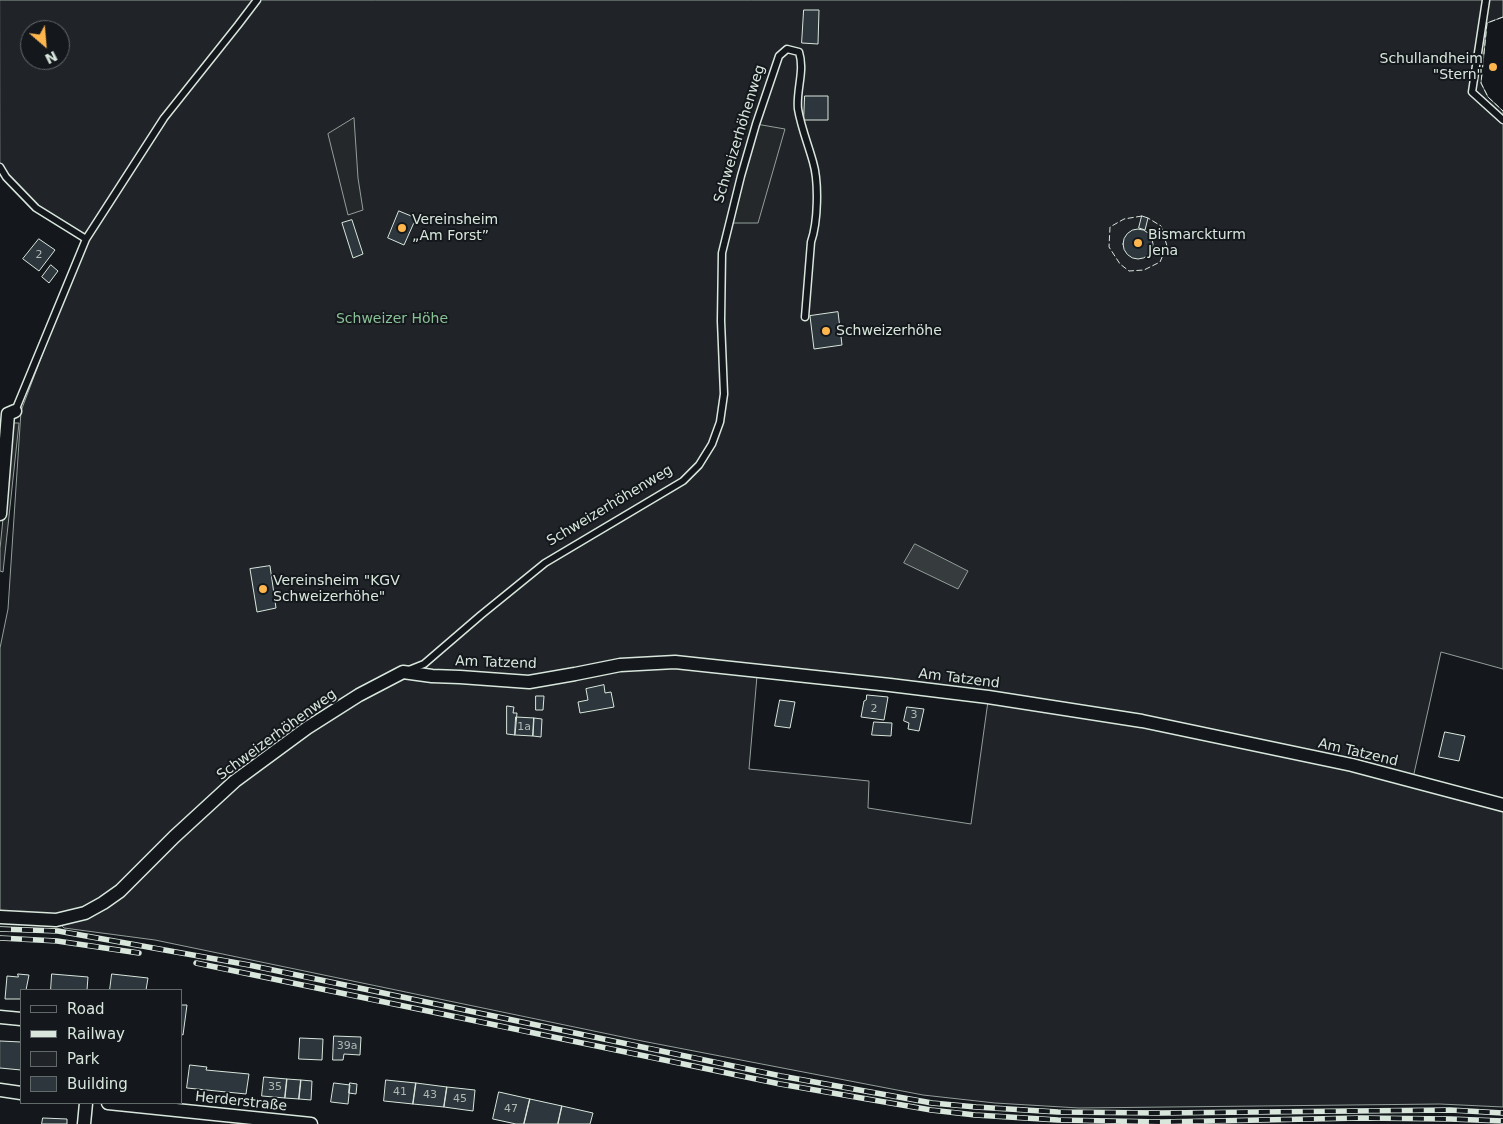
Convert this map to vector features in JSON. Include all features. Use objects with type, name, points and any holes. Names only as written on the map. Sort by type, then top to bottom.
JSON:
[{"type":"street","points":[[0,514],[8,411]]},
{"type":"street","name":"Am Tatzend","points":[[403,672],[432,676],[529,682],[620,664],[675,662],[900,686],[988,697],[1142,721],[1352,765],[1503,805]]},
{"type":"street","name":"Schweizerhöhenweg","points":[[0,917],[56,920],[86,913],[103,903],[120,891],[174,837],[235,781],[308,728],[359,695],[403,672]]},
{"type":"street","points":[[0,1017],[20,1019]]},
{"type":"street","points":[[0,1090],[20,1092]]},
{"type":"street","points":[[84,1124],[86,1104]]},
{"type":"street","name":"Herderstraße","points":[[118,1104],[311,1124]]},
{"type":"lane","points":[[8,411],[86,239],[164,118],[233,33],[257,0]]},
{"type":"lane","points":[[1486,0],[1472,92],[1503,120]]},
{"type":"lane","name":"Schweizerhöhenweg","points":[[403,672],[424,664],[545,563],[683,481],[699,465],[712,444],[720,422],[724,394],[721,321],[722,253],[756,124],[779,56],[787,49],[799,52],[802,61],[798,108],[802,129],[814,163],[817,178],[815,230],[811,242],[805,317]]},
{"type":"lane","points":[[0,167],[6,177],[36,208],[86,239]]},
{"type":"green space","name":"Schweizer Höhe","points":[[0,0],[1503,0],[1503,17],[1487,23],[1481,83],[1488,97],[1503,111],[1503,669],[1441,652],[1413,778],[1356,762],[1142,717],[990,693],[674,658],[621,660],[620,671],[674,667],[757,676],[749,769],[869,781],[868,808],[971,824],[988,701],[1138,725],[1352,769],[1503,809],[1503,1107],[1440,1104],[1079,1108],[995,1103],[923,1095],[642,1041],[155,940],[64,928],[56,920],[0,917],[0,648],[8,609],[21,411],[86,239],[36,208],[6,177],[0,167]]},
{"type":"shaded area","points":[[354,118],[358,178],[363,210],[348,215],[328,134]]},
{"type":"shaded area","points":[[756,124],[785,129],[758,223],[729,223]]},
{"type":"shaded area","points":[[13,423],[19,423],[3,572],[0,571],[0,549]]},
{"type":"shaded area","points":[[915,544],[968,571],[958,589],[904,563]]},
{"type":"building","points":[[804,10],[819,10],[818,44],[802,43]]},
{"type":"building","points":[[805,96],[828,96],[828,120],[804,120]]},
{"type":"building","name":"Vereinsheim „Am Forst”","points":[[399,211],[416,218],[404,245],[388,238]]},
{"type":"building","points":[[1142,216],[1148,218],[1145,230],[1139,228]]},
{"type":"building","points":[[352,220],[363,254],[353,258],[342,223]]},
{"type":"building","name":"Bismarckturm Jena","points":[[1138,229],[1149,233],[1153,244],[1149,255],[1138,259],[1127,255],[1123,244],[1127,233]]},
{"type":"building","points":[[39,239],[55,250],[39,271],[23,259]]},
{"type":"building","points":[[51,265],[58,271],[49,283],[42,277]]},
{"type":"building","name":"Schweizerhöhe","points":[[838,312],[842,345],[814,349],[810,316]]},
{"type":"building","name":"Vereinsheim \"KGV Schweizerhöhe\"","points":[[270,566],[276,608],[257,612],[250,569]]},
{"type":"building","points":[[604,685],[605,693],[611,692],[614,707],[580,713],[578,702],[588,700],[586,689]]},
{"type":"building","points":[[867,695],[888,697],[884,720],[861,717]]},
{"type":"building","points":[[536,696],[544,696],[543,710],[536,710]]},
{"type":"building","points":[[780,700],[795,702],[790,728],[775,726]]},
{"type":"building","points":[[507,706],[514,707],[513,713],[517,713],[515,735],[507,734]]},
{"type":"building","points":[[907,707],[924,709],[919,731],[908,729],[909,723],[904,721]]},
{"type":"building","points":[[516,717],[534,718],[533,736],[515,735]]},
{"type":"building","points":[[534,718],[542,719],[541,737],[533,736]]},
{"type":"building","points":[[874,722],[892,723],[891,736],[872,735]]},
{"type":"building","points":[[1445,732],[1465,736],[1459,761],[1439,757]]},
{"type":"building","points":[[18,974],[29,975],[26,989],[20,989],[20,999],[5,999],[7,976],[18,977]]},
{"type":"building","points":[[52,974],[88,977],[87,989],[51,989]]},
{"type":"building","points":[[112,974],[148,978],[146,989],[110,989]]},
{"type":"building","points":[[182,1005],[187,1005],[183,1035]]},
{"type":"building","points":[[334,1036],[361,1037],[360,1055],[344,1054],[343,1060],[333,1060]]},
{"type":"building","points":[[300,1038],[323,1039],[322,1060],[299,1059]]},
{"type":"building","points":[[0,1041],[20,1042],[20,1070],[0,1068]]},
{"type":"building","points":[[190,1065],[207,1067],[206,1070],[249,1074],[246,1094],[187,1088]]},
{"type":"building","points":[[264,1077],[287,1079],[285,1098],[262,1096]]},
{"type":"building","points":[[287,1079],[301,1080],[299,1099],[285,1098]]},
{"type":"building","points":[[301,1080],[312,1081],[311,1100],[299,1099]]},
{"type":"building","points":[[386,1080],[416,1083],[413,1104],[384,1101]]},
{"type":"building","points":[[334,1083],[350,1085],[348,1104],[331,1102]]},
{"type":"building","points":[[350,1083],[357,1084],[356,1094],[349,1093]]},
{"type":"building","points":[[416,1083],[447,1087],[444,1107],[413,1104]]},
{"type":"building","points":[[447,1087],[475,1090],[473,1111],[444,1107]]},
{"type":"building","points":[[499,1092],[530,1099],[524,1124],[493,1119]]},
{"type":"building","points":[[530,1099],[562,1106],[558,1124],[524,1124]]},
{"type":"building","points":[[562,1106],[593,1113],[590,1124],[558,1124]]},
{"type":"building","points":[[43,1118],[67,1119],[67,1124],[42,1124]]},
{"type":"railway","points":[[0,929],[58,931],[249,965],[781,1076],[932,1103],[1058,1112],[1160,1113],[1450,1110],[1503,1113]]},
{"type":"railway","points":[[0,938],[57,941],[139,953]]},
{"type":"railway","points":[[196,963],[780,1084],[931,1110],[975,1115],[1058,1120],[1161,1122],[1361,1118],[1503,1121]]},
{"type":"fence","points":[[1503,17],[1487,23],[1481,83],[1488,97],[1503,111]]},
{"type":"fence","points":[[1142,216],[1124,219],[1110,227],[1109,247],[1120,264],[1129,271],[1144,270],[1160,262],[1167,246],[1161,226],[1148,218]]},
{"type":"place","name":"Schullandheim \"Stern\"","points":[[1493,67]]},
{"type":"place","name":"Vereinsheim „Am Forst”","points":[[402,228]]},
{"type":"place","name":"Bismarckturm Jena","points":[[1138,243]]},
{"type":"place","name":"Schweizerhöhe","points":[[826,331]]},
{"type":"place","name":"Vereinsheim \"KGV Schweizerhöhe\"","points":[[263,589]]}]
